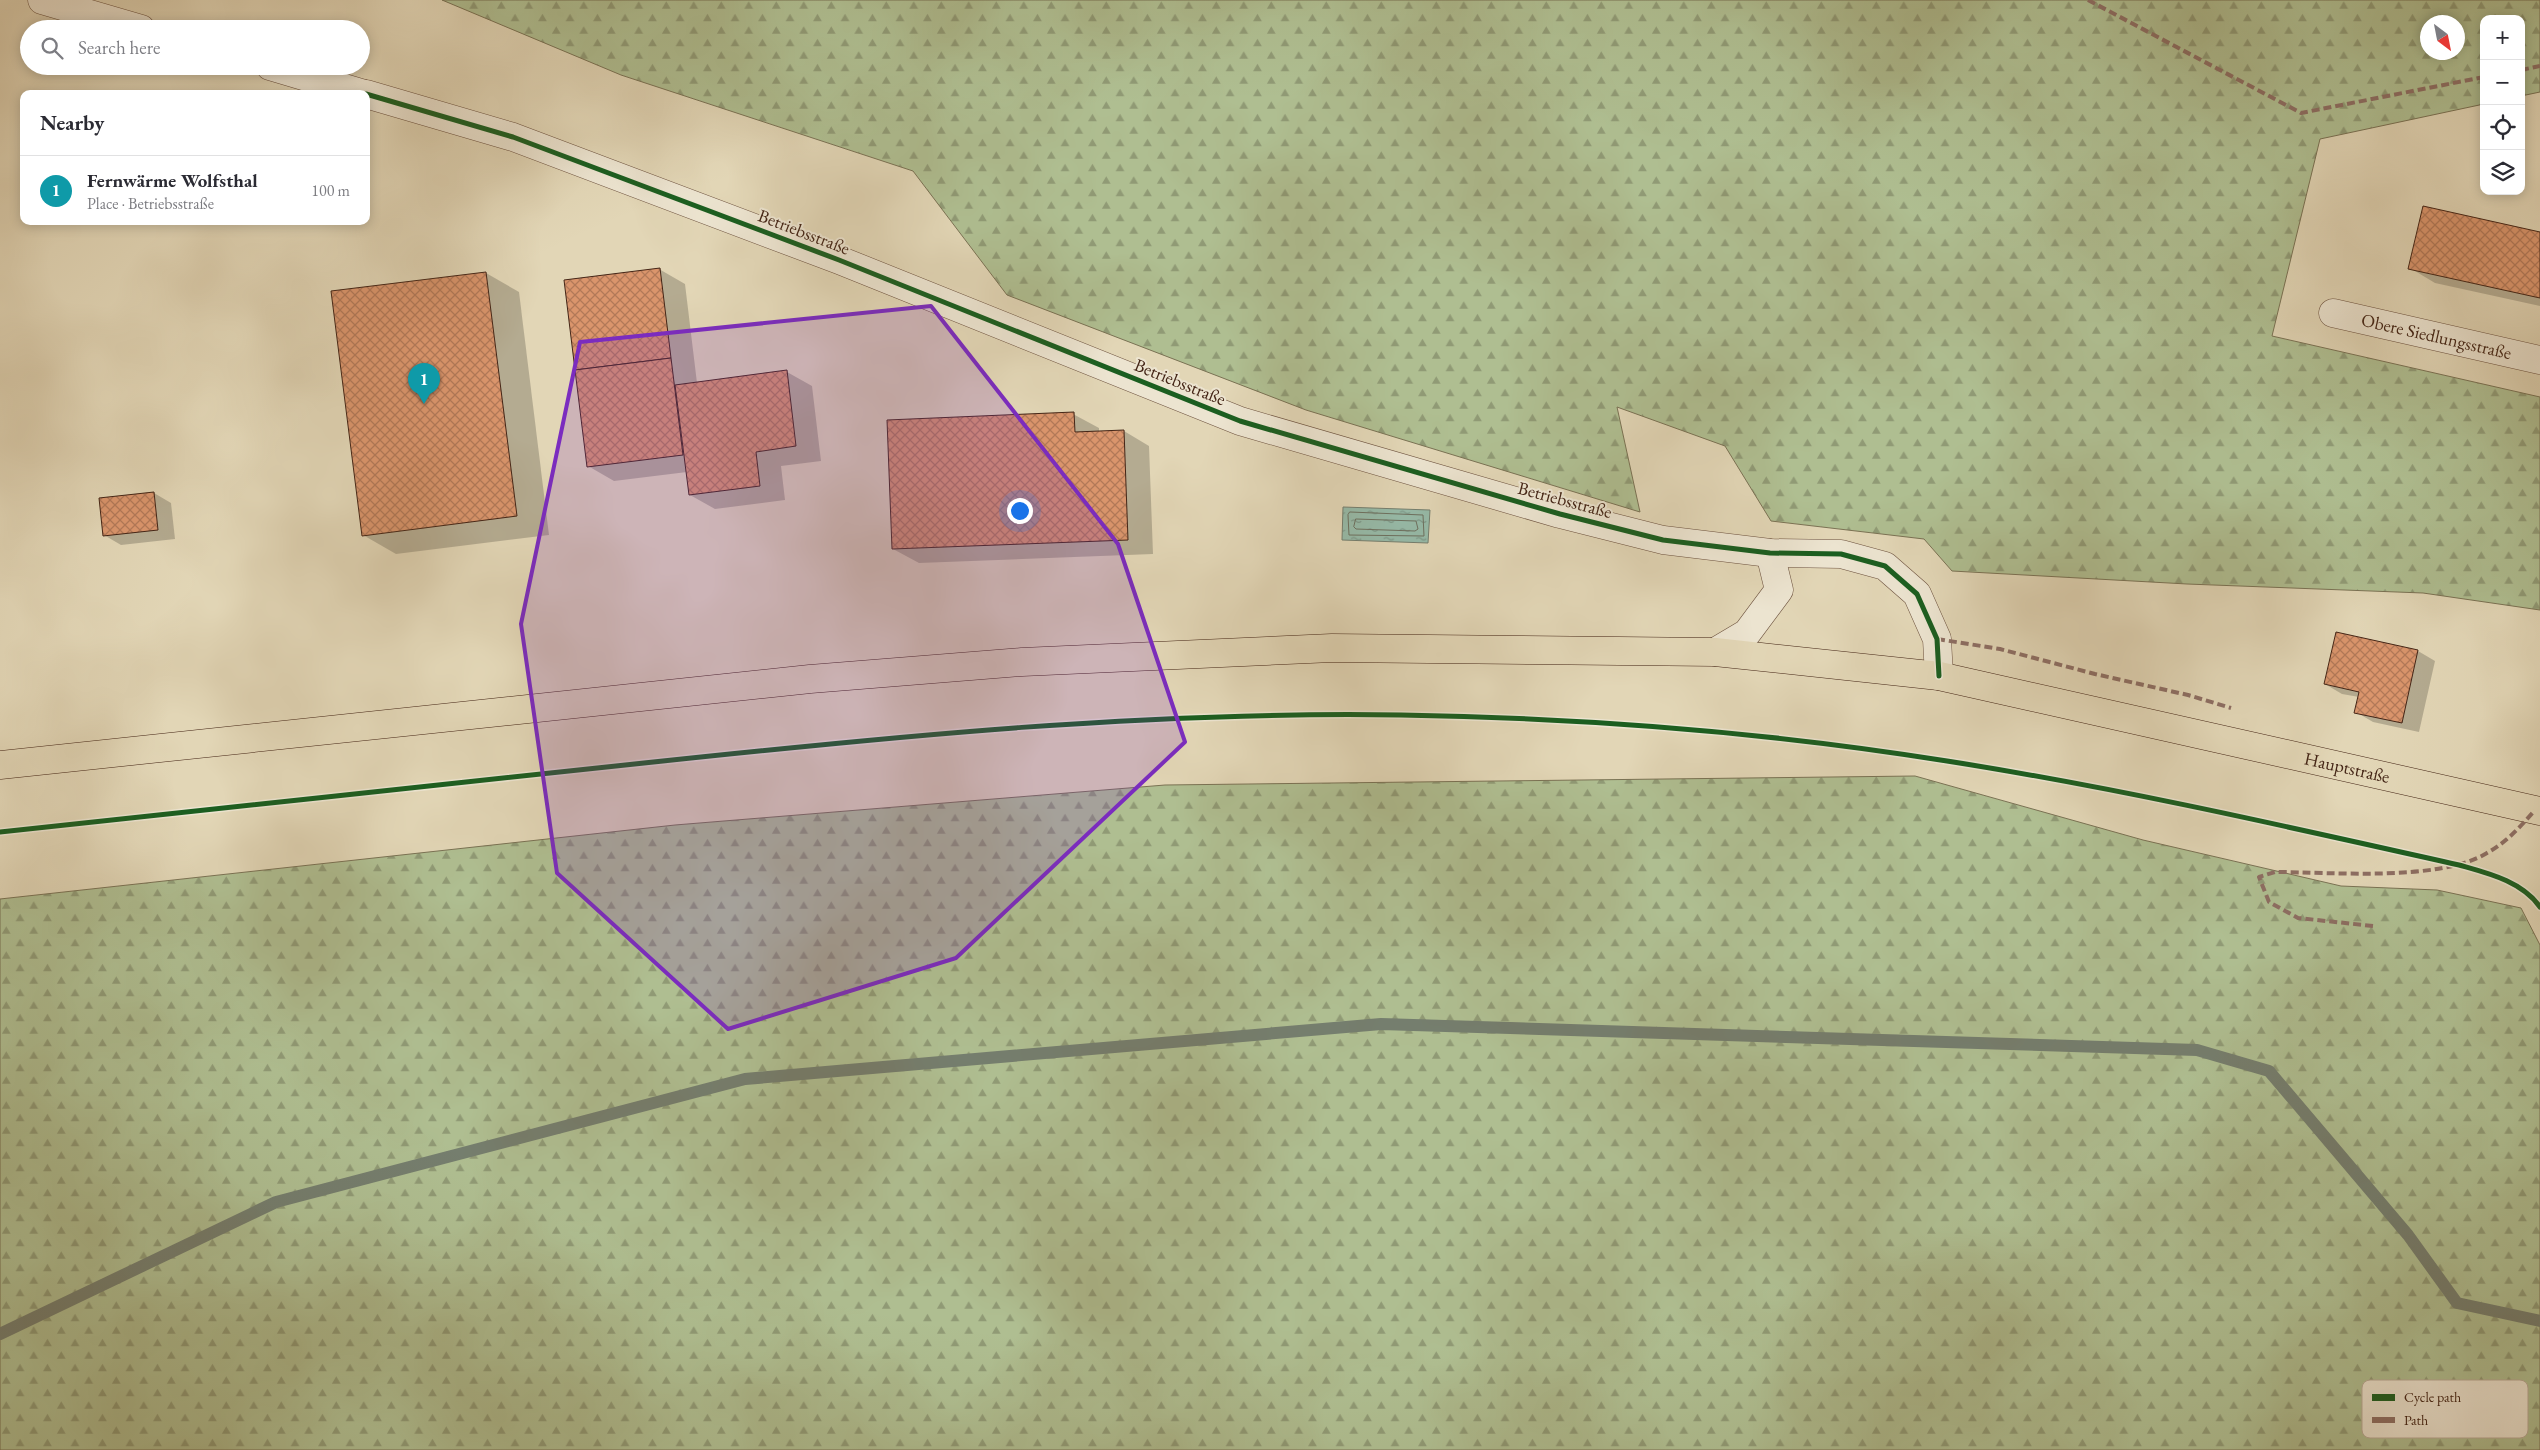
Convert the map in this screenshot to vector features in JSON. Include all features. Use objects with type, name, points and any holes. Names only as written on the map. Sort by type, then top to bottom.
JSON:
[{"type":"main road","name":"Hauptstraße","points":[[0,765],[810,679],[1022,662],[1332,648],[1715,652],[1939,676],[2540,811]]},
{"type":"street","points":[[42,0],[110,20]]},
{"type":"street","name":"Betriebsstraße","points":[[301,75],[351,90]]},
{"type":"street","name":"Betriebsstraße","points":[[370,95],[522,140],[839,260],[1240,421],[1560,514],[1663,540],[1770,553],[1841,554],[1884,566],[1917,594],[1936,639],[1940,659],[1939,676]]},
{"type":"street","name":"Obere Siedlungsstraße","points":[[2333,314],[2540,360]]},
{"type":"street","points":[[1715,652],[1747,633],[1779,590],[1770,553]]},
{"type":"highlighted area","points":[[931,306],[1118,544],[1185,742],[956,958],[728,1029],[557,873],[521,624],[580,342]]},
{"type":"green space","points":[[442,0],[2540,0],[2540,92],[2525,95],[2525,15],[2480,15],[2480,105],[2320,139],[2272,336],[2540,397],[2540,610],[2423,593],[2187,584],[1952,571],[1924,539],[1771,521],[1725,446],[1617,407],[1640,512],[1306,410],[1007,295],[913,171],[621,75]]},
{"type":"green space","points":[[1915,776],[2143,840],[2341,886],[2437,890],[2521,908],[2540,945],[2540,1450],[0,1450],[0,899],[675,825],[1165,785]]},
{"type":"water","points":[[1343,507],[1430,510],[1428,543],[1342,540]]},
{"type":"building","points":[[2423,206],[2540,232],[2540,298],[2408,269]]},
{"type":"building","points":[[660,268],[671,358],[575,370],[564,280]]},
{"type":"building","points":[[486,272],[517,516],[362,536],[331,291]]},
{"type":"building","points":[[671,358],[683,455],[587,467],[575,370]]},
{"type":"building","points":[[787,370],[796,446],[756,452],[760,486],[689,495],[675,385]]},
{"type":"building","points":[[1074,412],[1075,432],[1124,430],[1128,540],[892,549],[887,420]]},
{"type":"building","points":[[154,492],[158,530],[103,536],[99,498]]},
{"type":"building","points":[[2336,632],[2418,650],[2402,723],[2354,713],[2359,692],[2324,684]]},
{"type":"waterway","points":[[0,1334],[276,1202],[745,1079],[1381,1024],[2197,1050],[2269,1071],[2408,1235],[2457,1303],[2540,1321]]},
{"type":"marked path","points":[[2088,0],[2301,113],[2480,78]]},
{"type":"marked path","points":[[2525,69],[2540,66]]},
{"type":"marked path","points":[[1937,639],[2000,649],[2095,674],[2188,695],[2231,708]]},
{"type":"marked path","points":[[2373,926],[2298,918],[2269,902],[2259,877],[2275,872],[2354,874],[2414,872],[2442,868],[2466,862],[2494,849],[2513,834],[2535,810]]},
{"type":"cycle path","points":[[370,95],[513,137],[839,260],[1240,421],[1560,514],[1663,540],[1770,553],[1841,554],[1885,566],[1917,594],[1937,639],[1939,676]]},
{"type":"cycle path","points":[[0,832],[738,753],[1022,727],[1116,721],[1306,715],[1401,715],[1538,719],[1675,728],[1811,742],[1947,761],[2076,783],[2459,865],[2514,884],[2540,907]]},
{"type":"place","name":"Fernwärme Wolfsthal","points":[[424,404]]}]
